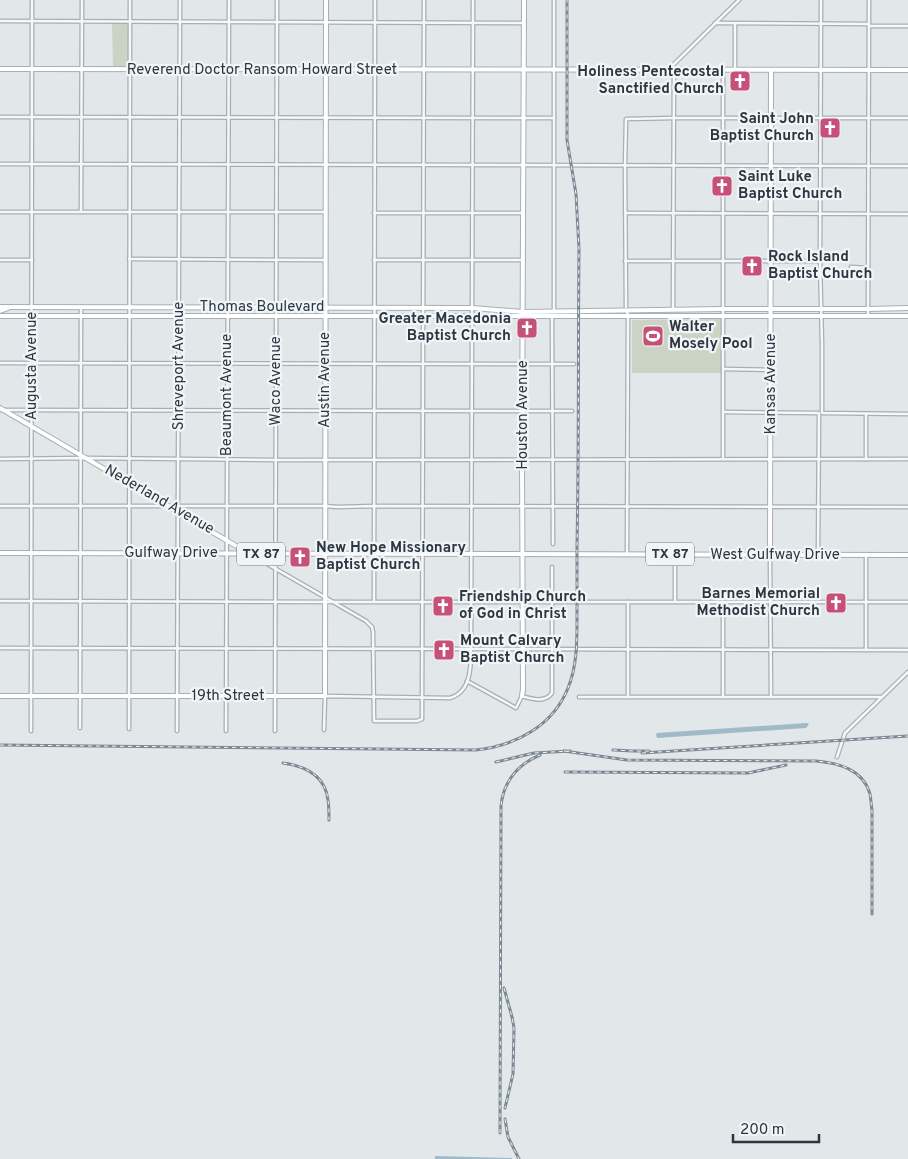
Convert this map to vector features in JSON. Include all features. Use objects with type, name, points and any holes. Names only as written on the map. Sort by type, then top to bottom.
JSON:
[{"type":"street","name":"Augusta Avenue","points":[[31,731],[32,0]]},
{"type":"street","points":[[81,212],[82,0]]},
{"type":"street","points":[[129,729],[130,0]]},
{"type":"street","name":"Shreveport Avenue","points":[[178,731],[180,0]]},
{"type":"street","name":"Beaumont Avenue","points":[[226,731],[228,0]]},
{"type":"street","name":"Waco Avenue","points":[[275,731],[277,0]]},
{"type":"street","name":"Austin Avenue","points":[[324,730],[326,0]]},
{"type":"street","points":[[374,602],[375,0]]},
{"type":"street","points":[[373,649],[374,721],[417,721],[422,719],[424,0]]},
{"type":"street","points":[[468,681],[472,650],[473,0]]},
{"type":"street","name":"Houston Avenue","points":[[468,681],[516,708],[522,696],[524,0]]},
{"type":"street","points":[[553,544],[554,0]]},
{"type":"street","points":[[667,70],[739,0]]},
{"type":"street","points":[[818,555],[821,317],[820,0]]},
{"type":"street","points":[[868,316],[869,0]]},
{"type":"street","points":[[0,21],[524,22]]},
{"type":"street","points":[[715,24],[908,26]]},
{"type":"street","points":[[735,24],[735,70]]},
{"type":"street","name":"Reverend Doctor Ransom Howard Street","points":[[0,69],[908,70]]},
{"type":"street","points":[[673,310],[674,70]]},
{"type":"street","points":[[723,70],[723,459]]},
{"type":"street","name":"Kansas Avenue","points":[[771,697],[772,71]]},
{"type":"street","points":[[0,117],[554,118]]},
{"type":"street","points":[[627,554],[628,317],[625,261],[626,119],[908,118]]},
{"type":"street","points":[[0,164],[908,166]]},
{"type":"street","points":[[0,212],[326,212]]},
{"type":"street","points":[[374,213],[523,213]]},
{"type":"street","points":[[625,214],[908,214]]},
{"type":"street","points":[[129,259],[326,260]]},
{"type":"street","points":[[0,260],[32,260]]},
{"type":"street","points":[[374,260],[523,260]]},
{"type":"street","points":[[625,261],[820,261]]},
{"type":"street","points":[[851,267],[868,268]]},
{"type":"street","name":"Thomas Boulevard","points":[[0,309],[13,307],[374,307],[472,308],[523,314]]},
{"type":"street","points":[[80,728],[81,307]]},
{"type":"street","points":[[553,314],[627,309],[771,310],[908,308]]},
{"type":"street","points":[[523,314],[628,317],[908,316]]},
{"type":"street","name":"Thomas Boulevard","points":[[0,316],[472,316],[523,314]]},
{"type":"street","points":[[0,363],[574,364]]},
{"type":"street","points":[[723,370],[771,370]]},
{"type":"street","points":[[1,410],[572,411]]},
{"type":"street","name":"Nederland Avenue","points":[[1,410],[178,511],[369,624],[373,632],[373,649]]},
{"type":"street","points":[[723,412],[908,414]]},
{"type":"street","points":[[866,414],[866,459]]},
{"type":"street","points":[[0,459],[82,457],[227,460],[908,459]]},
{"type":"street","points":[[0,506],[908,507]]},
{"type":"street","name":"Gulfway Drive","points":[[0,553],[522,554]]},
{"type":"street","name":"West Gulfway Drive","points":[[522,554],[908,555]]},
{"type":"street","points":[[675,554],[675,602]]},
{"type":"street","points":[[866,555],[866,650]]},
{"type":"street","points":[[522,696],[542,700],[549,698],[552,693],[552,566]]},
{"type":"street","points":[[0,600],[908,602]]},
{"type":"street","points":[[628,602],[628,697]]},
{"type":"street","points":[[723,602],[723,697]]},
{"type":"street","points":[[0,648],[908,650]]},
{"type":"street","points":[[837,757],[845,733],[908,672]]},
{"type":"street","name":"19th Street","points":[[0,696],[373,696],[450,698],[461,692],[468,681]]},
{"type":"street","points":[[579,697],[881,698]]},
{"type":"green space","points":[[112,24],[127,24],[128,26],[128,67],[113,67]]},
{"type":"green space","points":[[721,319],[721,373],[632,373],[632,320]]},
{"type":"water","points":[[809,724],[806,728],[657,738],[656,735],[657,733]]},
{"type":"water","points":[[435,1156],[512,1158],[512,1159],[435,1159]]},
{"type":"railway","points":[[0,745],[476,750],[491,748],[518,739],[531,732],[553,713],[571,680],[575,663],[577,638],[579,249],[576,194],[567,140],[567,0]]},
{"type":"railway","points":[[642,753],[908,736]]},
{"type":"railway","points":[[613,750],[649,751]]},
{"type":"railway","points":[[564,751],[627,760],[816,761],[833,763],[849,769],[856,773],[867,785],[870,796],[872,810],[872,914]]},
{"type":"railway","points":[[496,762],[534,753],[570,751]]},
{"type":"railway","points":[[500,1133],[501,806],[505,789],[513,775],[525,763],[540,755]]},
{"type":"railway","points":[[283,763],[306,769],[313,773],[323,784],[329,805],[329,820]]},
{"type":"railway","points":[[565,772],[748,773],[786,765]]},
{"type":"railway","points":[[504,988],[514,1028],[513,1074],[505,1108]]},
{"type":"railway","points":[[505,1119],[508,1137],[519,1159]]},
{"type":"place","name":"Holiness Pentecostal Sanctified Church","points":[[740,81]]},
{"type":"place","name":"Saint John Baptist Church","points":[[830,128]]},
{"type":"place","name":"Saint Luke Baptist Church","points":[[722,186]]},
{"type":"place","name":"Rock Island Baptist Church","points":[[752,266]]},
{"type":"place","name":"Greater Macedonia Baptist Church","points":[[527,328]]},
{"type":"place","name":"Walter Mosely Pool","points":[[653,336]]},
{"type":"place","name":"New Hope Missionary Baptist Church","points":[[300,557]]},
{"type":"place","name":"Barnes Memorial Methodist Church","points":[[836,603]]},
{"type":"place","name":"Friendship Church of God in Christ","points":[[443,606]]},
{"type":"place","name":"Mount Calvary Baptist Church","points":[[444,650]]}]
